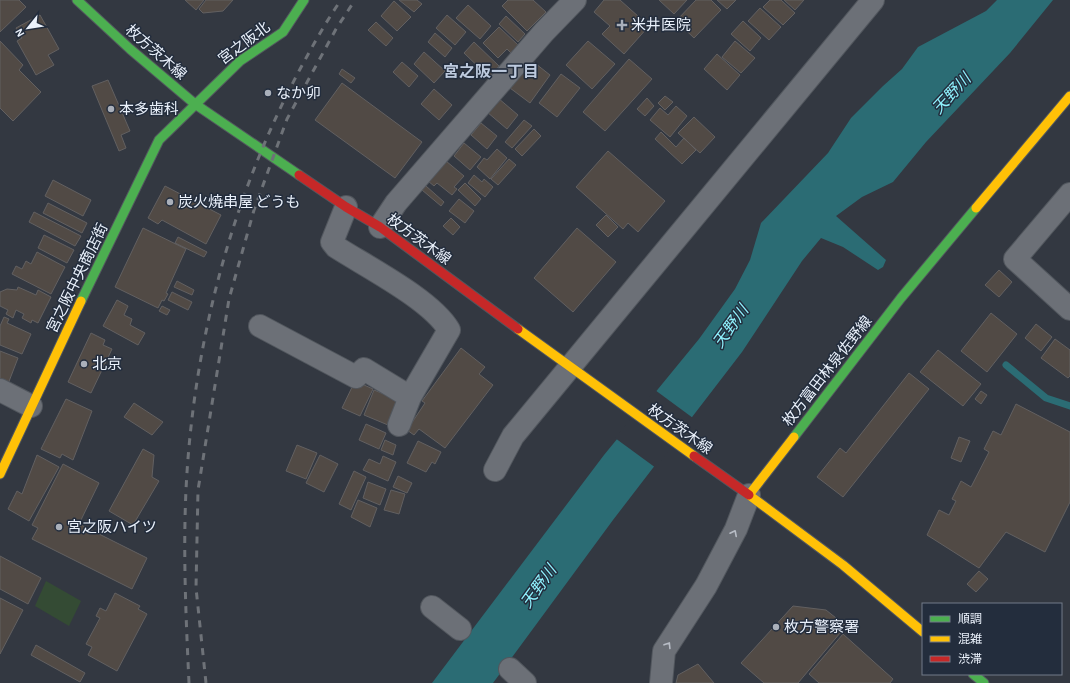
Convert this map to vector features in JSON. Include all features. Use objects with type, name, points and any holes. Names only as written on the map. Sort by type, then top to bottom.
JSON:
[{"type":"main road","name":"枚方茨木線","points":[[77,0],[118,38],[195,104],[346,206],[380,227],[574,371],[749,495]]},
{"type":"main road","name":"宮之阪北","points":[[195,104],[240,61],[283,32],[304,0]]},
{"type":"main road","name":"枚方富田林泉佐野線","points":[[749,495],[901,298],[1070,96]]},
{"type":"main road","name":"宮之阪中央商店街","points":[[0,474],[31,406],[159,140],[195,104]]},
{"type":"main road","points":[[749,495],[843,565],[922,631]]},
{"type":"main road","points":[[974,675],[984,683]]},
{"type":"street","points":[[380,227],[401,197],[544,32],[575,0]]},
{"type":"street","points":[[495,470],[513,436],[574,371],[873,0]]},
{"type":"street","points":[[1070,194],[1015,259],[1070,309]]},
{"type":"street","points":[[346,206],[332,242],[336,247],[422,302],[445,324],[449,330],[410,396],[398,425]]},
{"type":"street","points":[[260,326],[356,377],[364,369],[410,396]]},
{"type":"street","points":[[0,390],[31,406]]},
{"type":"street","points":[[661,683],[664,651],[706,586],[736,529],[749,495]]},
{"type":"street","points":[[432,607],[460,629]]},
{"type":"green space","points":[[46,581],[81,601],[69,626],[35,606]]},
{"type":"water","name":"天野川","points":[[997,0],[1053,0],[1010,53],[926,142],[893,182],[862,197],[836,216],[886,260],[883,267],[878,270],[843,247],[821,238],[802,261],[742,352],[613,520],[493,683],[432,683],[604,455],[699,339],[735,289],[750,260],[761,223],[828,153],[851,118],[902,69],[918,47],[986,11]]},
{"type":"pier","points":[[655,390],[693,418],[656,468],[615,438]]},
{"type":"building","points":[[0,0],[19,0],[26,7],[0,32]]},
{"type":"building","points":[[185,0],[204,0],[196,10]]},
{"type":"building","points":[[206,0],[233,0],[223,11],[203,13],[199,9]]},
{"type":"building","points":[[399,0],[417,0],[422,4],[414,12]]},
{"type":"building","points":[[508,0],[533,0],[546,12],[527,31],[502,6]]},
{"type":"building","points":[[604,0],[620,0],[649,26],[624,54],[602,34],[610,26],[594,12]]},
{"type":"building","points":[[659,0],[687,0],[674,14]]},
{"type":"building","points":[[696,0],[711,0],[721,10],[694,38],[676,21]]},
{"type":"building","points":[[717,0],[736,0],[727,9]]},
{"type":"building","points":[[770,0],[781,0],[795,13],[783,25],[763,7]]},
{"type":"building","points":[[784,0],[804,0],[795,10]]},
{"type":"building","points":[[394,1],[411,17],[397,31],[381,16]]},
{"type":"building","points":[[468,5],[491,26],[480,39],[456,18]]},
{"type":"building","points":[[760,8],[781,27],[769,40],[748,21]]},
{"type":"building","points":[[40,15],[59,49],[48,55],[54,65],[36,75],[17,41],[22,38],[16,28]]},
{"type":"building","points":[[447,15],[466,32],[455,45],[436,28]]},
{"type":"building","points":[[506,16],[525,34],[518,42],[499,24]]},
{"type":"building","points":[[743,21],[761,38],[750,51],[731,34]]},
{"type":"building","points":[[376,22],[393,38],[386,46],[368,30]]},
{"type":"building","points":[[499,27],[518,45],[511,53],[507,49],[498,58],[483,43]]},
{"type":"building","points":[[435,33],[452,48],[445,57],[428,42]]},
{"type":"building","points":[[0,41],[23,65],[19,70],[41,92],[13,121],[0,108]]},
{"type":"building","points":[[588,41],[615,64],[592,89],[566,65]]},
{"type":"building","points":[[735,41],[755,58],[741,73],[722,57]]},
{"type":"building","points":[[474,42],[499,66],[489,77],[464,53]]},
{"type":"building","points":[[424,52],[445,71],[434,83],[414,64]]},
{"type":"building","points":[[717,54],[740,75],[727,90],[704,69]]},
{"type":"building","points":[[629,59],[652,79],[605,131],[583,112]]},
{"type":"building","points":[[531,60],[550,75],[530,103],[510,88]]},
{"type":"building","points":[[402,62],[418,76],[409,87],[393,72]]},
{"type":"building","points":[[342,69],[355,78],[351,83],[339,74]]},
{"type":"building","points":[[561,74],[580,88],[557,117],[539,103]]},
{"type":"building","name":"本多歯科","points":[[108,80],[130,131],[121,135],[126,148],[119,151],[92,86]]},
{"type":"building","points":[[342,83],[422,142],[395,178],[315,120]]},
{"type":"building","points":[[434,89],[452,105],[439,120],[421,104]]},
{"type":"building","points":[[665,96],[673,102],[665,110],[658,103]]},
{"type":"building","points":[[498,98],[518,115],[507,129],[487,112]]},
{"type":"building","points":[[647,98],[654,106],[645,116],[637,109]]},
{"type":"building","points":[[676,106],[687,116],[670,137],[650,120],[660,108],[668,115]]},
{"type":"building","points":[[694,117],[715,137],[700,153],[678,133]]},
{"type":"building","points":[[524,120],[532,126],[512,148],[505,142]]},
{"type":"building","points":[[481,123],[497,136],[487,149],[471,135]]},
{"type":"building","points":[[534,129],[541,136],[522,156],[515,149]]},
{"type":"building","points":[[661,132],[676,147],[684,138],[696,150],[682,164],[655,139]]},
{"type":"building","points":[[464,143],[481,157],[470,170],[454,156]]},
{"type":"building","points":[[497,149],[507,158],[490,179],[477,167],[484,158],[487,160]]},
{"type":"building","points":[[608,151],[665,201],[638,232],[628,223],[623,229],[576,187]]},
{"type":"building","points":[[509,159],[516,165],[498,185],[491,179]]},
{"type":"building","points":[[446,161],[464,176],[454,187],[457,189],[452,195],[437,183],[434,186],[428,181]]},
{"type":"building","points":[[474,175],[482,182],[484,179],[493,187],[485,197],[468,183]]},
{"type":"building","points":[[53,180],[91,200],[83,216],[45,196]]},
{"type":"building","points":[[465,183],[481,199],[475,206],[458,190]]},
{"type":"building","points":[[165,186],[221,215],[206,244],[162,220],[158,224],[148,218]]},
{"type":"building","points":[[426,186],[444,202],[441,206],[422,190]]},
{"type":"building","points":[[459,199],[474,211],[465,223],[449,211]]},
{"type":"building","points":[[48,203],[87,223],[82,233],[43,213]]},
{"type":"building","points":[[34,212],[81,236],[75,246],[29,222]]},
{"type":"building","points":[[606,215],[618,227],[608,237],[596,225]]},
{"type":"building","points":[[451,218],[460,227],[453,235],[443,226]]},
{"type":"building","points":[[143,228],[186,249],[166,293],[168,294],[164,301],[162,300],[158,308],[115,287]]},
{"type":"building","points":[[577,228],[616,262],[573,312],[534,278]]},
{"type":"building","points":[[44,235],[74,250],[67,263],[38,248]]},
{"type":"building","points":[[178,237],[207,252],[204,257],[175,243]]},
{"type":"building","points":[[37,252],[65,267],[51,294],[12,274],[16,266],[22,269],[26,261],[31,264]]},
{"type":"building","points":[[999,270],[1012,282],[999,297],[985,285]]},
{"type":"building","points":[[177,281],[194,290],[192,295],[174,287]]},
{"type":"building","points":[[18,287],[36,295],[38,290],[51,297],[38,323],[32,320],[31,323],[22,318],[24,314],[16,310],[13,318],[6,314],[8,310],[0,306],[0,292],[7,289],[17,290]]},
{"type":"building","points":[[172,292],[192,302],[188,310],[168,300]]},
{"type":"building","points":[[117,300],[128,306],[124,315],[132,319],[130,325],[145,333],[138,345],[103,326]]},
{"type":"building","points":[[162,306],[170,310],[167,315],[159,311]]},
{"type":"building","points":[[991,313],[1017,334],[987,372],[961,351]]},
{"type":"building","points":[[4,317],[9,319],[7,323],[31,334],[22,354],[0,345],[0,326]]},
{"type":"building","points":[[1036,324],[1052,337],[1041,351],[1025,338]]},
{"type":"building","points":[[91,333],[105,340],[103,345],[112,349],[91,393],[68,382]]},
{"type":"building","points":[[1055,339],[1070,350],[1070,376],[1068,378],[1041,358]]},
{"type":"building","points":[[461,348],[485,367],[479,374],[493,385],[445,448],[419,429],[414,435],[407,430],[425,403],[422,401]]},
{"type":"building","points":[[938,350],[981,384],[963,406],[920,372]]},
{"type":"building","points":[[0,351],[18,358],[8,384],[0,381]]},
{"type":"building","points":[[909,373],[929,389],[843,497],[817,477],[840,448],[846,453]]},
{"type":"building","points":[[355,381],[373,389],[360,416],[342,408]]},
{"type":"building","points":[[374,390],[398,400],[388,425],[364,415]]},
{"type":"building","points":[[981,391],[987,395],[981,404],[975,399]]},
{"type":"building","points":[[66,399],[92,411],[73,460],[62,454],[60,458],[41,449]]},
{"type":"building","points":[[134,403],[163,422],[152,435],[124,417]]},
{"type":"building","points":[[1016,404],[1070,432],[1070,502],[1045,552],[1006,532],[979,568],[927,535],[939,510],[949,515],[956,501],[952,499],[961,481],[971,487],[989,452],[984,449],[993,431],[1001,435]]},
{"type":"building","points":[[366,424],[386,433],[379,449],[359,440]]},
{"type":"building","points":[[959,437],[970,441],[961,462],[951,458]]},
{"type":"building","points":[[385,440],[396,445],[393,455],[381,450]]},
{"type":"building","points":[[418,441],[441,452],[435,464],[432,462],[426,472],[407,463]]},
{"type":"building","points":[[297,445],[317,453],[306,479],[286,471]]},
{"type":"building","points":[[143,449],[154,455],[152,477],[159,481],[133,525],[109,511]]},
{"type":"building","points":[[37,455],[59,467],[29,521],[8,509],[17,491],[22,494]]},
{"type":"building","points":[[320,455],[338,464],[324,492],[306,483]]},
{"type":"building","points":[[383,456],[396,462],[388,481],[363,470],[369,459],[380,464]]},
{"type":"building","name":"宮之阪ハイツ","points":[[63,464],[99,483],[79,524],[147,558],[132,589],[32,539],[38,528],[32,525]]},
{"type":"building","points":[[354,471],[366,477],[351,510],[339,504]]},
{"type":"building","points":[[398,476],[412,483],[407,493],[393,487]]},
{"type":"building","points":[[368,482],[386,489],[380,505],[363,498]]},
{"type":"building","points":[[391,490],[405,494],[399,514],[384,510]]},
{"type":"building","points":[[358,500],[377,508],[370,527],[351,517]]},
{"type":"building","points":[[0,556],[41,578],[28,604],[0,589]]},
{"type":"building","points":[[979,571],[988,579],[976,592],[967,584]]},
{"type":"building","points":[[115,593],[140,606],[138,609],[147,614],[117,671],[88,655],[92,647],[86,644],[100,618],[96,616],[100,608],[106,611]]},
{"type":"building","points":[[0,598],[23,610],[0,654]]},
{"type":"building","points":[[793,606],[826,610],[846,626],[798,683],[764,683],[741,663]]},
{"type":"building","points":[[843,634],[893,679],[890,683],[819,683],[809,674]]},
{"type":"building","points":[[36,645],[85,673],[80,682],[31,655]]},
{"type":"building","points":[[698,664],[714,683],[676,683],[678,675]]},
{"type":"waterway","points":[[1006,365],[1046,398],[1070,406]]},
{"type":"railway","points":[[189,683],[185,562],[186,490],[190,436],[197,381],[207,327],[235,222],[254,170],[275,120],[299,71],[324,26],[341,0]]},
{"type":"railway","points":[[206,683],[196,588],[198,490],[229,299],[254,210],[287,119],[336,29],[355,0]]},
{"type":"traffic: fast","points":[[77,0],[130,49],[195,104],[299,175]]},
{"type":"traffic: fast","points":[[81,301],[159,140],[240,61],[283,32],[304,0]]},
{"type":"traffic: fast","points":[[794,437],[901,298],[976,208]]},
{"type":"traffic: fast","points":[[974,675],[984,683]]},
{"type":"traffic: slow","points":[[976,208],[1070,96]]},
{"type":"traffic: slow","points":[[0,474],[81,301]]},
{"type":"traffic: slow","points":[[518,329],[694,456]]},
{"type":"traffic: slow","points":[[794,437],[749,495],[843,565],[922,631]]},
{"type":"traffic: jam","points":[[299,175],[346,207],[380,227],[518,329]]},
{"type":"traffic: jam","points":[[694,456],[749,495]]},
{"type":"place","name":"米井医院","points":[[622,25]]},
{"type":"place","name":"なか卯","points":[[268,93]]},
{"type":"place","name":"本多歯科","points":[[111,109]]},
{"type":"place","name":"炭火焼串屋 どうも","points":[[170,202]]},
{"type":"place","name":"北京","points":[[84,364]]},
{"type":"place","name":"宮之阪ハイツ","points":[[59,527]]},
{"type":"place","name":"枚方警察署","points":[[776,627]]},
{"type":"district","name":"宮之阪一丁目","points":[[491,71]]}]
